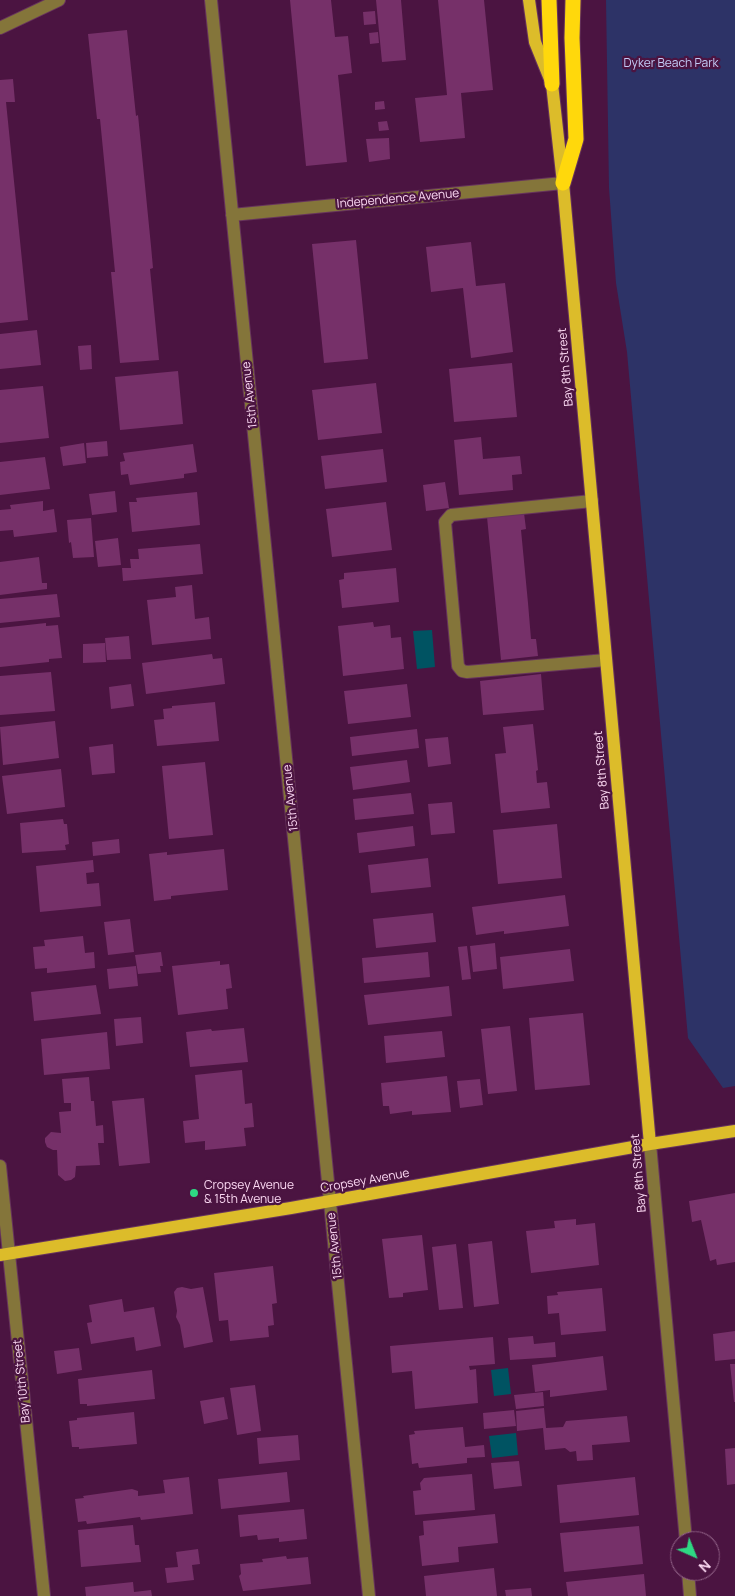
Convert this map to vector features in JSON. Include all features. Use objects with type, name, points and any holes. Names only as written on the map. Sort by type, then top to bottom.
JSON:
[{"type":"highway","points":[[549,0],[552,84]]},
{"type":"highway","points":[[563,183],[576,139],[572,38],[573,0]]},
{"type":"main road","name":"Bay 8th Street","points":[[529,0],[536,42],[552,84],[563,183],[650,1144]]},
{"type":"main road","name":"Cropsey Avenue","points":[[4,1254],[331,1201],[650,1144],[735,1131]]},
{"type":"street","points":[[0,28],[60,0]]},
{"type":"street","name":"15th Avenue","points":[[211,0],[369,1596]]},
{"type":"street","name":"Independence Avenue","points":[[232,215],[563,183]]},
{"type":"street","points":[[592,501],[451,515],[445,522],[458,666],[462,671],[606,660]]},
{"type":"street","name":"Bay 8th Street","points":[[650,1144],[685,1531]]},
{"type":"street","name":"Bay 10th Street","points":[[0,1166],[4,1254],[44,1596]]},
{"type":"street","points":[[689,1581],[690,1596]]},
{"type":"green space","name":"Dyker Beach Park","points":[[606,0],[735,0],[735,1086],[723,1088],[688,1038],[627,352],[616,283],[609,188]]},
{"type":"shaded area","points":[[432,630],[435,667],[417,669],[413,631]]},
{"type":"shaded area","points":[[508,1368],[511,1394],[494,1396],[491,1370]]},
{"type":"shaded area","points":[[516,1433],[518,1455],[492,1458],[489,1436]]},
{"type":"building","points":[[290,0],[331,0],[335,37],[348,36],[352,73],[338,75],[347,162],[306,166]]},
{"type":"building","points":[[376,0],[401,0],[406,60],[382,62]]},
{"type":"building","points":[[438,0],[484,0],[493,90],[461,93],[465,138],[420,142],[415,98],[447,95]]},
{"type":"building","points":[[375,11],[376,24],[364,25],[363,12]]},
{"type":"building","points":[[127,30],[136,116],[138,115],[151,246],[153,268],[150,269],[159,360],[120,363],[111,272],[115,272],[100,119],[97,119],[88,34]]},
{"type":"building","points":[[378,32],[379,43],[370,44],[369,33]]},
{"type":"building","points":[[13,79],[15,102],[6,102],[28,320],[0,323],[0,80]]},
{"type":"building","points":[[384,101],[385,109],[375,110],[375,102]]},
{"type":"building","points":[[387,121],[389,130],[379,131],[378,122]]},
{"type":"building","points":[[389,138],[390,159],[369,162],[366,139]]},
{"type":"building","points":[[356,240],[368,359],[324,363],[312,244]]},
{"type":"building","points":[[471,242],[476,286],[505,283],[513,352],[471,358],[463,288],[431,292],[426,247]]},
{"type":"building","points":[[37,330],[41,365],[0,369],[0,334]]},
{"type":"building","points":[[91,345],[92,369],[80,370],[78,346]]},
{"type":"building","points":[[512,363],[517,417],[454,422],[449,369]]},
{"type":"building","points":[[178,371],[183,424],[120,430],[115,377]]},
{"type":"building","points":[[376,383],[382,433],[318,440],[312,390]]},
{"type":"building","points":[[43,386],[49,438],[0,443],[0,390]]},
{"type":"building","points":[[481,437],[483,459],[520,456],[522,474],[512,475],[513,490],[459,495],[454,440]]},
{"type":"building","points":[[107,441],[108,456],[87,458],[86,443]]},
{"type":"building","points":[[84,443],[86,463],[63,466],[60,447]]},
{"type":"building","points":[[193,444],[197,472],[184,474],[184,478],[130,485],[128,474],[121,475],[120,462],[125,461],[123,453]]},
{"type":"building","points":[[383,449],[387,482],[325,489],[321,456]]},
{"type":"building","points":[[45,457],[50,489],[0,495],[0,462]]},
{"type":"building","points":[[445,482],[449,508],[426,511],[423,485]]},
{"type":"building","points":[[115,491],[117,512],[92,515],[89,494]]},
{"type":"building","points":[[197,492],[200,525],[132,532],[129,502],[137,502],[136,498]]},
{"type":"building","points":[[43,501],[43,511],[54,509],[57,532],[14,537],[13,530],[0,531],[0,510],[11,509],[10,505]]},
{"type":"building","points":[[386,502],[392,550],[332,557],[326,509]]},
{"type":"building","points":[[524,513],[526,529],[521,530],[531,639],[536,639],[538,656],[501,660],[487,517]]},
{"type":"building","points":[[91,518],[94,557],[73,558],[71,542],[69,543],[67,520]]},
{"type":"building","points":[[118,538],[121,565],[98,567],[95,541]]},
{"type":"building","points":[[200,544],[203,574],[123,581],[122,568],[131,568],[130,559],[139,559],[138,549]]},
{"type":"building","points":[[39,557],[42,583],[47,583],[47,589],[0,595],[0,562]]},
{"type":"building","points":[[396,568],[399,602],[342,608],[339,580],[344,579],[344,573]]},
{"type":"building","points":[[192,585],[195,619],[209,617],[211,639],[152,645],[147,600],[176,597],[175,587]]},
{"type":"building","points":[[57,594],[60,617],[0,623],[0,599]]},
{"type":"building","points":[[373,622],[374,627],[390,625],[391,638],[401,637],[404,669],[343,676],[338,626]]},
{"type":"building","points":[[46,623],[46,626],[58,625],[62,658],[49,659],[49,662],[0,667],[0,628]]},
{"type":"building","points":[[129,636],[131,659],[107,660],[105,638]]},
{"type":"building","points":[[105,643],[106,662],[83,663],[83,644]]},
{"type":"building","points":[[212,654],[213,659],[222,658],[225,684],[146,694],[142,663]]},
{"type":"building","points":[[51,672],[55,711],[0,715],[0,676]]},
{"type":"building","points":[[541,674],[544,710],[483,715],[480,681]]},
{"type":"building","points":[[131,684],[134,706],[111,709],[109,687]]},
{"type":"building","points":[[407,684],[411,717],[348,724],[344,691]]},
{"type":"building","points":[[215,702],[219,741],[157,746],[154,720],[164,719],[163,709],[172,708],[172,706]]},
{"type":"building","points":[[55,721],[59,758],[3,765],[0,727]]},
{"type":"building","points":[[533,724],[538,770],[536,771],[537,783],[547,782],[550,808],[501,813],[495,754],[506,753],[503,727]]},
{"type":"building","points":[[417,729],[419,748],[352,756],[350,737]]},
{"type":"building","points":[[448,737],[451,764],[428,767],[425,739]]},
{"type":"building","points":[[113,744],[115,773],[92,775],[89,747]]},
{"type":"building","points":[[407,760],[410,782],[353,790],[350,767]]},
{"type":"building","points":[[205,762],[213,835],[169,839],[162,766]]},
{"type":"building","points":[[61,769],[65,807],[7,814],[2,776]]},
{"type":"building","points":[[411,793],[414,814],[355,820],[353,799]]},
{"type":"building","points":[[452,802],[455,833],[431,835],[428,804]]},
{"type":"building","points":[[63,819],[64,824],[67,824],[69,844],[65,845],[66,850],[22,853],[20,823]]},
{"type":"building","points":[[557,824],[562,878],[498,884],[493,830]]},
{"type":"building","points":[[413,826],[415,846],[359,853],[357,833]]},
{"type":"building","points":[[119,839],[120,853],[93,856],[92,842]]},
{"type":"building","points":[[224,849],[228,890],[171,896],[171,899],[154,901],[149,854],[167,852],[167,855]]},
{"type":"building","points":[[428,858],[431,887],[371,893],[368,865]]},
{"type":"building","points":[[93,860],[94,872],[86,873],[87,884],[99,883],[101,906],[40,912],[36,866]]},
{"type":"building","points":[[565,895],[569,926],[504,934],[504,931],[476,935],[472,907]]},
{"type":"building","points":[[433,913],[436,942],[376,948],[373,919]]},
{"type":"building","points":[[130,919],[134,952],[108,955],[104,922]]},
{"type":"building","points":[[83,936],[85,953],[94,952],[95,968],[47,973],[47,968],[35,969],[33,947],[45,946],[44,940]]},
{"type":"building","points":[[495,943],[497,969],[473,972],[470,946]]},
{"type":"building","points":[[467,946],[471,979],[462,980],[458,947]]},
{"type":"building","points":[[570,949],[574,981],[503,989],[500,957]]},
{"type":"building","points":[[161,952],[163,966],[160,966],[161,972],[138,974],[135,955]]},
{"type":"building","points":[[428,952],[430,977],[364,983],[362,958]]},
{"type":"building","points":[[220,961],[220,965],[229,964],[232,988],[226,989],[228,1009],[178,1015],[172,966]]},
{"type":"building","points":[[136,966],[138,986],[109,989],[107,969]]},
{"type":"building","points":[[96,985],[101,1014],[34,1021],[31,992]]},
{"type":"building","points":[[449,986],[452,1016],[368,1025],[364,995]]},
{"type":"building","points":[[583,1013],[590,1085],[535,1090],[529,1018]]},
{"type":"building","points":[[141,1017],[143,1043],[116,1046],[114,1019]]},
{"type":"building","points":[[510,1026],[517,1091],[488,1094],[481,1029]]},
{"type":"building","points":[[244,1028],[248,1062],[190,1067],[186,1032]]},
{"type":"building","points":[[442,1031],[445,1057],[386,1063],[384,1036]]},
{"type":"building","points":[[107,1032],[110,1069],[44,1075],[41,1039]]},
{"type":"building","points":[[242,1070],[245,1104],[252,1103],[254,1127],[244,1128],[246,1146],[205,1150],[205,1141],[185,1143],[183,1121],[199,1119],[195,1075]]},
{"type":"building","points":[[447,1076],[451,1112],[412,1115],[412,1111],[390,1114],[389,1106],[383,1106],[381,1083]]},
{"type":"building","points":[[89,1077],[91,1101],[94,1101],[96,1126],[103,1125],[104,1143],[98,1143],[100,1165],[76,1166],[75,1177],[65,1181],[58,1175],[57,1150],[47,1147],[45,1138],[51,1132],[61,1133],[59,1112],[71,1111],[71,1103],[64,1103],[62,1079]]},
{"type":"building","points":[[480,1079],[483,1105],[460,1108],[457,1081]]},
{"type":"building","points":[[144,1098],[150,1163],[119,1166],[112,1101]]},
{"type":"building","points":[[735,1193],[735,1262],[717,1265],[716,1259],[710,1261],[701,1220],[692,1222],[689,1201]]},
{"type":"building","points":[[576,1219],[576,1225],[595,1223],[599,1265],[531,1273],[526,1231],[555,1228],[554,1221]]},
{"type":"building","points":[[422,1235],[428,1290],[403,1293],[403,1297],[389,1298],[382,1239]]},
{"type":"building","points":[[492,1241],[499,1304],[474,1307],[468,1244]]},
{"type":"building","points":[[456,1244],[463,1308],[439,1310],[432,1247]]},
{"type":"building","points":[[273,1266],[277,1303],[272,1304],[274,1325],[268,1326],[269,1337],[230,1341],[228,1320],[219,1321],[214,1273]]},
{"type":"building","points":[[203,1287],[213,1342],[184,1348],[180,1325],[176,1317],[174,1292],[177,1288],[191,1289]]},
{"type":"building","points":[[602,1288],[606,1331],[561,1335],[559,1313],[548,1314],[547,1296],[558,1295],[557,1292]]},
{"type":"building","points":[[122,1299],[124,1312],[154,1307],[161,1346],[136,1351],[134,1337],[91,1344],[87,1323],[92,1322],[89,1305]]},
{"type":"building","points":[[735,1331],[735,1359],[715,1361],[713,1334]]},
{"type":"building","points":[[533,1336],[534,1344],[555,1342],[556,1357],[510,1360],[508,1338]]},
{"type":"building","points":[[493,1337],[495,1364],[469,1366],[470,1370],[476,1369],[478,1403],[415,1409],[412,1371],[392,1373],[390,1346]]},
{"type":"building","points":[[79,1348],[82,1370],[57,1374],[54,1351]]},
{"type":"building","points":[[603,1356],[607,1390],[550,1397],[550,1390],[535,1392],[532,1365]]},
{"type":"building","points":[[730,1364],[735,1364],[735,1402],[734,1402]]},
{"type":"building","points":[[152,1370],[155,1399],[87,1406],[87,1404],[80,1404],[78,1379]]},
{"type":"building","points":[[255,1385],[261,1431],[237,1435],[230,1388]]},
{"type":"building","points":[[543,1392],[544,1406],[516,1409],[514,1395]]},
{"type":"building","points":[[224,1397],[228,1419],[204,1424],[200,1401]]},
{"type":"building","points":[[544,1408],[546,1428],[563,1427],[566,1421],[627,1416],[630,1442],[592,1445],[593,1460],[577,1461],[576,1451],[570,1452],[565,1448],[545,1450],[543,1428],[517,1431],[516,1411]]},
{"type":"building","points":[[514,1410],[516,1426],[484,1429],[483,1413]]},
{"type":"building","points":[[134,1412],[137,1444],[79,1449],[79,1447],[72,1447],[69,1421],[77,1420],[77,1418]]},
{"type":"building","points":[[463,1427],[465,1447],[484,1445],[485,1457],[467,1458],[467,1463],[419,1468],[418,1463],[412,1464],[409,1435],[415,1434],[414,1431]]},
{"type":"building","points":[[298,1435],[300,1460],[259,1464],[257,1438]]},
{"type":"building","points":[[735,1448],[735,1484],[727,1485],[725,1449]]},
{"type":"building","points":[[519,1461],[522,1486],[494,1489],[491,1463]]},
{"type":"building","points":[[287,1472],[290,1502],[221,1509],[218,1479]]},
{"type":"building","points":[[472,1474],[475,1510],[415,1515],[413,1491],[421,1490],[420,1483],[424,1478]]},
{"type":"building","points":[[189,1477],[193,1514],[141,1520],[140,1517],[87,1524],[86,1521],[78,1522],[75,1499],[84,1498],[83,1496],[132,1489],[138,1491],[138,1496],[165,1493],[163,1480]]},
{"type":"building","points":[[635,1477],[639,1515],[560,1523],[557,1485]]},
{"type":"building","points":[[304,1509],[307,1539],[279,1542],[279,1538],[258,1540],[257,1535],[240,1537],[238,1515]]},
{"type":"building","points":[[495,1514],[498,1543],[458,1547],[459,1562],[422,1566],[419,1536],[424,1535],[423,1521]]},
{"type":"building","points":[[133,1525],[135,1545],[139,1545],[141,1562],[81,1567],[78,1530]]},
{"type":"building","points":[[639,1526],[643,1564],[564,1572],[560,1533]]},
{"type":"building","points":[[198,1549],[200,1564],[192,1565],[194,1580],[167,1583],[165,1568],[178,1567],[176,1552]]},
{"type":"building","points":[[286,1556],[287,1559],[308,1557],[311,1584],[243,1591],[239,1576],[241,1574],[240,1564],[263,1562],[262,1559]]},
{"type":"building","points":[[494,1568],[497,1596],[426,1596],[424,1576]]},
{"type":"building","points":[[644,1574],[646,1596],[568,1596],[566,1582]]},
{"type":"building","points":[[133,1582],[134,1592],[151,1590],[152,1596],[86,1596],[85,1587]]},
{"type":"building","points":[[531,1588],[532,1596],[506,1596],[505,1590]]},
{"type":"place","name":"Cropsey Avenue & 15th Avenue","points":[[194,1193]]}]
